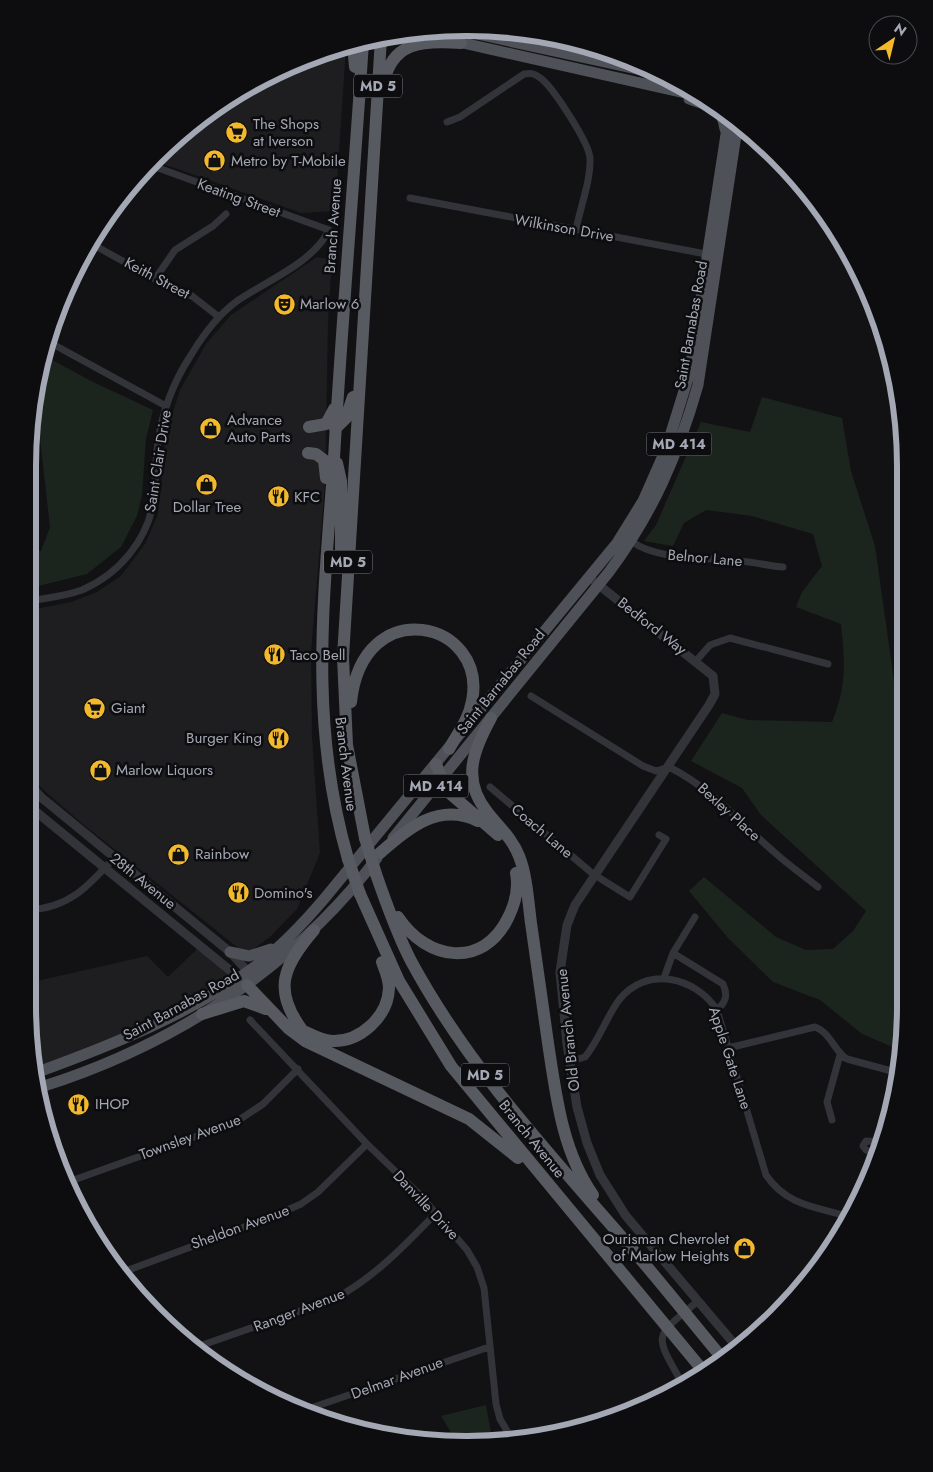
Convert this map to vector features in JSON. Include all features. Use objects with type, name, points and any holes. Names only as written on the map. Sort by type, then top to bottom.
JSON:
[{"type":"highway","points":[[375,134],[384,81],[398,56],[410,46],[443,37]]},
{"type":"highway","name":"Branch Avenue","points":[[381,45],[344,617],[345,716],[352,771],[365,838],[382,892],[410,959],[473,1060],[514,1112],[621,1236],[719,1354]]},
{"type":"highway","name":"Branch Avenue","points":[[363,49],[336,404],[321,650],[322,706],[332,796],[348,859],[366,912],[399,981],[450,1066],[700,1367]]},
{"type":"highway","points":[[354,51],[359,108]]},
{"type":"highway","points":[[335,429],[346,418],[351,407],[361,353]]},
{"type":"highway","points":[[309,427],[326,424],[336,404]]},
{"type":"highway","points":[[308,453],[316,454],[324,460],[326,470],[328,541]]},
{"type":"highway","points":[[334,458],[339,466],[342,481],[341,568],[344,617]]},
{"type":"highway","points":[[352,771],[354,757],[350,703],[356,677],[363,662],[376,643],[392,633],[402,630],[411,628],[435,632],[454,644],[467,662],[472,676],[473,698],[468,715],[449,749]]},
{"type":"highway","points":[[491,718],[476,747],[471,773],[473,784],[481,803],[510,839],[522,868],[556,1091],[565,1136],[590,1191],[621,1236]]},
{"type":"highway","points":[[382,892],[403,926],[422,944],[436,950],[453,953],[484,946],[505,925],[512,911],[518,880],[509,850],[493,830],[446,790],[440,780],[436,764]]},
{"type":"highway","points":[[380,853],[414,824],[438,815],[455,814],[470,817],[493,830]]},
{"type":"highway","points":[[247,979],[303,1031],[320,1039],[332,1041],[347,1039],[361,1034],[380,1013],[389,988],[366,912]]},
{"type":"highway","points":[[303,1031],[294,1019],[285,999],[284,978],[292,960],[314,930]]},
{"type":"highway","points":[[247,979],[273,1012],[305,1041],[468,1119],[514,1154],[576,1218]]},
{"type":"highway","points":[[202,1014],[244,1001],[273,1012]]},
{"type":"main road","points":[[473,36],[676,91]]},
{"type":"main road","points":[[477,36],[626,67]]},
{"type":"main road","points":[[723,122],[726,133]]},
{"type":"main road","name":"Saint Barnabas Road","points":[[44,1086],[135,1049],[202,1014],[314,930],[364,875],[599,585],[631,542],[666,480],[688,419],[700,374],[727,124]]},
{"type":"main road","name":"Saint Barnabas Road","points":[[42,1071],[128,1038],[247,979],[312,914],[590,577],[633,520],[666,449],[688,375],[736,132]]},
{"type":"main road","points":[[733,150],[741,136]]},
{"type":"main road","points":[[230,952],[249,956],[258,955],[284,943]]},
{"type":"street","points":[[447,122],[460,116],[524,74],[532,73],[541,78],[565,110],[589,151],[589,166],[576,230]]},
{"type":"street","name":"Keating Street","points":[[157,168],[329,230]]},
{"type":"street","name":"Wilkinson Drive","points":[[410,198],[712,255]]},
{"type":"street","points":[[155,279],[175,250],[213,226],[226,214]]},
{"type":"street","name":"Saint Clair Drive","points":[[36,600],[63,595],[95,584],[117,568],[133,550],[143,532],[152,509],[158,442],[166,406],[191,354],[219,317],[237,302],[313,252],[329,230]]},
{"type":"street","name":"Keith Street","points":[[97,247],[155,279],[192,296],[219,317]]},
{"type":"street","points":[[54,345],[166,406]]},
{"type":"street","name":"Belnor Lane","points":[[631,542],[642,550],[662,554],[744,561],[783,567]]},
{"type":"street","name":"Bedford Way","points":[[590,577],[696,660],[713,676]]},
{"type":"street","points":[[696,660],[710,645],[730,638],[828,664]]},
{"type":"street","name":"Old Branch Avenue","points":[[713,676],[715,694],[669,767],[593,874],[575,905],[566,925],[560,972],[578,1107],[587,1143],[600,1175],[626,1216],[733,1343]]},
{"type":"street","points":[[531,696],[643,766],[656,771],[669,767]]},
{"type":"street","name":"Bexley Place","points":[[669,767],[709,791],[774,852],[818,887]]},
{"type":"street","name":"Coach Lane","points":[[490,787],[593,874],[630,897],[666,838],[659,835]]},
{"type":"street","name":"28th Avenue","points":[[36,790],[230,952],[247,979]]},
{"type":"street","name":"28th Avenue","points":[[36,812],[104,868],[247,979]]},
{"type":"street","points":[[36,909],[48,908],[73,898],[115,857]]},
{"type":"street","points":[[664,978],[673,953],[695,917]]},
{"type":"street","points":[[673,953],[723,984],[726,997],[724,1004],[717,1010]]},
{"type":"street","name":"Apple Gate Lane","points":[[571,1061],[585,1057],[609,1015],[626,992],[650,980],[664,978],[676,979],[696,987],[711,1001],[717,1010],[744,1094],[761,1162],[774,1188],[784,1196],[798,1202],[842,1215]]},
{"type":"street","name":"Danville Drive","points":[[250,1020],[436,1213],[467,1250],[477,1267],[484,1288],[496,1404],[500,1419],[509,1434]]},
{"type":"street","points":[[728,1048],[816,1027],[828,1036],[840,1055],[856,1063],[891,1071]]},
{"type":"street","points":[[832,1120],[827,1102],[840,1055]]},
{"type":"street","name":"Townsley Avenue","points":[[74,1180],[236,1122],[263,1104],[298,1069]]},
{"type":"street","points":[[871,1152],[866,1150],[864,1146],[866,1141],[875,1142]]},
{"type":"street","name":"Sheldon Avenue","points":[[128,1270],[270,1218],[301,1204],[324,1187],[368,1144]]},
{"type":"street","name":"Ranger Avenue","points":[[203,1345],[334,1299],[353,1289],[370,1277],[436,1213]]},
{"type":"street","points":[[680,1379],[662,1347],[663,1334],[668,1326],[698,1301]]},
{"type":"street","name":"Delmar Avenue","points":[[313,1407],[489,1347]]},
{"type":"shaded area","points":[[345,54],[335,211],[301,213],[161,163],[205,125],[251,94],[302,69]]},
{"type":"shaded area","points":[[317,257],[332,260],[328,321],[325,485],[311,653],[312,737],[320,853],[297,909],[270,937],[252,950],[242,951],[84,825],[36,782],[36,609],[71,602],[97,592],[121,576],[145,544],[158,514],[166,433],[180,390],[206,344],[231,315]]},
{"type":"shaded area","points":[[50,359],[91,381],[153,410],[146,439],[142,495],[137,516],[121,547],[87,574],[36,587],[36,551],[41,551],[50,527],[38,425]]},
{"type":"shaded area","points":[[762,397],[842,418],[851,471],[875,546],[897,697],[897,1005],[895,1048],[862,1034],[820,1000],[773,982],[728,938],[689,891],[704,877],[776,937],[806,950],[833,949],[853,931],[866,911],[761,815],[742,788],[691,761],[722,713],[747,720],[832,722],[840,697],[844,674],[841,624],[796,607],[802,592],[822,566],[813,534],[752,516],[706,510],[684,523],[673,546],[644,541],[656,525],[701,422],[750,432]]},
{"type":"shaded area","points":[[199,947],[232,977],[135,1028],[41,1066],[37,1034],[36,981],[147,956],[168,977]]},
{"type":"shaded area","points":[[486,1405],[491,1435],[453,1436],[441,1416]]},
{"type":"place","name":"The Shops at Iverson","points":[[237,133]]},
{"type":"place","name":"Metro by T-Mobile","points":[[215,161]]},
{"type":"place","name":"Marlow 6","points":[[284,304]]},
{"type":"place","name":"Advance Auto Parts","points":[[211,429]]},
{"type":"place","name":"Dollar Tree","points":[[207,484]]},
{"type":"place","name":"KFC","points":[[278,497]]},
{"type":"place","name":"Taco Bell","points":[[274,655]]},
{"type":"place","name":"Giant","points":[[95,708]]},
{"type":"place","name":"Burger King","points":[[278,738]]},
{"type":"place","name":"Marlow Liquors","points":[[100,770]]},
{"type":"place","name":"Rainbow","points":[[179,854]]},
{"type":"place","name":"Domino's","points":[[238,893]]},
{"type":"place","name":"IHOP","points":[[79,1104]]},
{"type":"place","name":"Ourisman Chevrolet of Marlow Heights","points":[[745,1248]]}]
